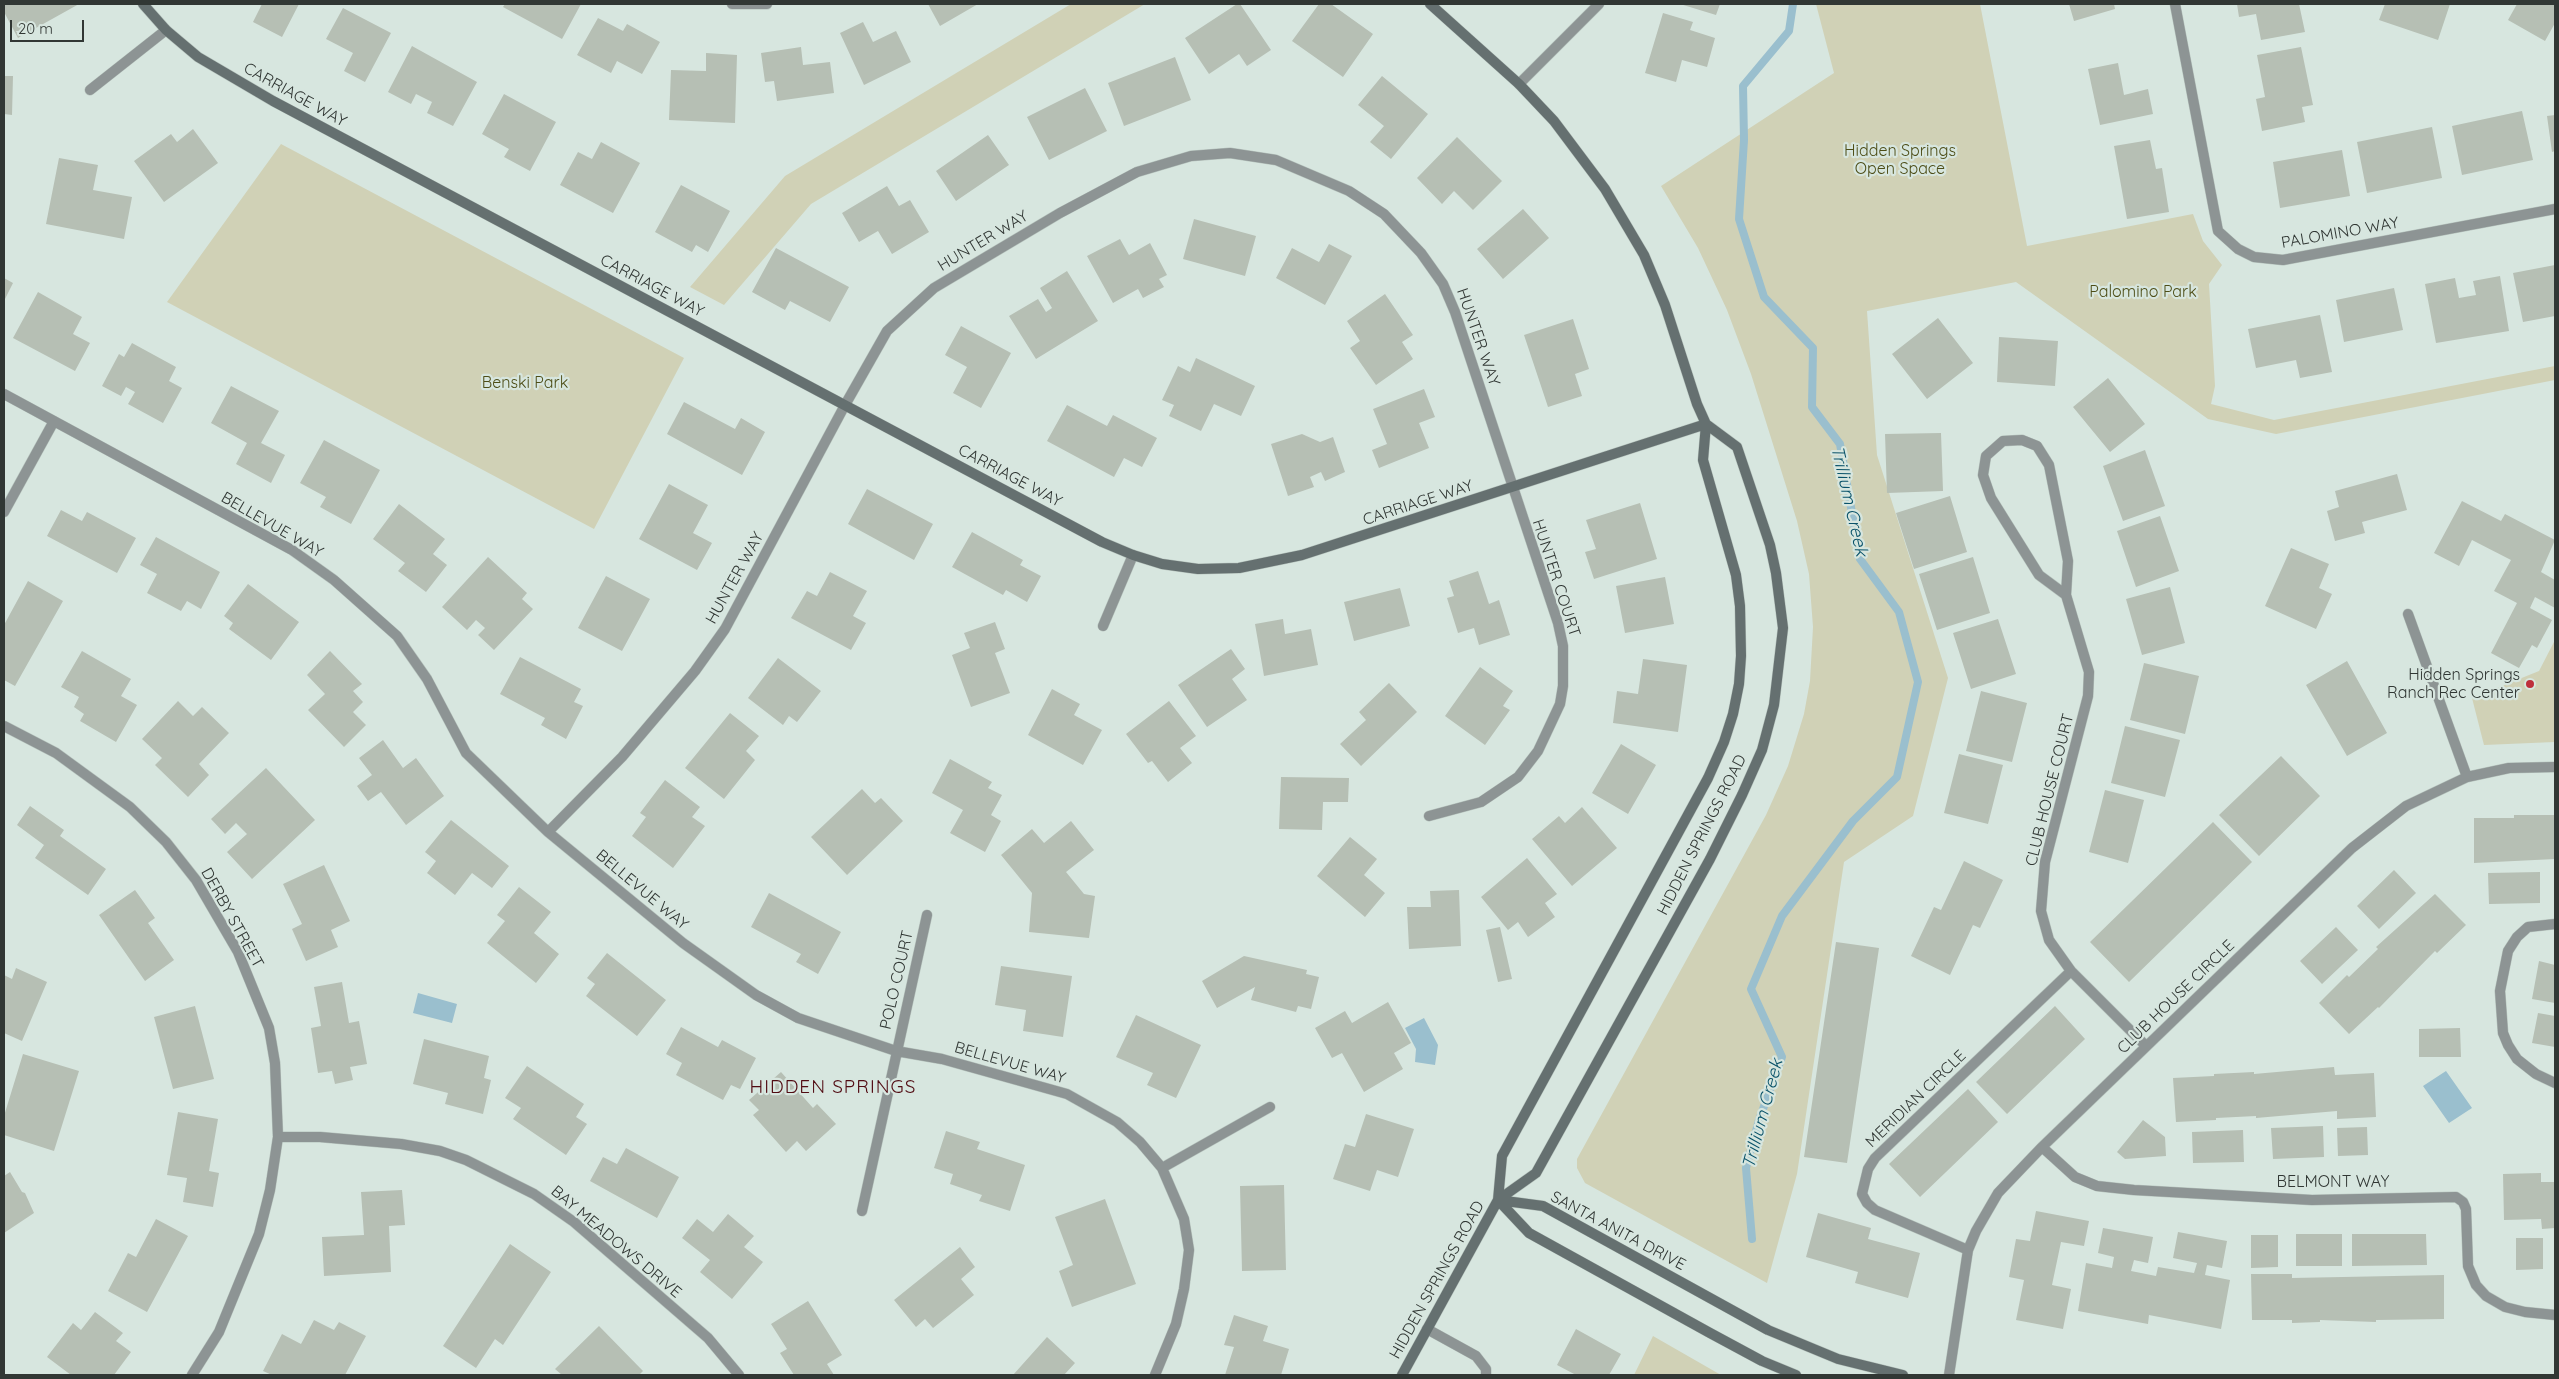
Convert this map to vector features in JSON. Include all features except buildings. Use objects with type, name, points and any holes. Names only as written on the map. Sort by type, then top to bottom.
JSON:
[{"type":"main road","name":"CARRIAGE WAY","points":[[144,4],[166,30],[198,58],[273,101],[1102,542],[1133,556],[1162,564],[1198,569],[1260,564],[1317,550],[1706,424]]},
{"type":"main road","name":"HIDDEN SPRINGS ROAD","points":[[1402,1375],[1498,1200],[1502,1156],[1708,778],[1733,714],[1741,656],[1740,606],[1736,575],[1703,460],[1706,424],[1697,404],[1665,305],[1640,247],[1585,160],[1554,121],[1520,84],[1430,4]]},
{"type":"main road","name":"HIDDEN SPRINGS ROAD","points":[[1498,1200],[1536,1173],[1710,859],[1756,765],[1774,705],[1783,628],[1776,573],[1737,447],[1706,424]]},
{"type":"main road","points":[[1498,1200],[1529,1233],[1762,1361],[1796,1375]]},
{"type":"main road","name":"SANTA ANITA DRIVE","points":[[1498,1200],[1543,1206],[1768,1330],[1838,1359],[1903,1375]]},
{"type":"street","points":[[732,4],[767,4]]},
{"type":"street","points":[[1520,84],[1598,4]]},
{"type":"street","name":"PALOMINO WAY","points":[[2175,4],[2218,230],[2238,249],[2254,257],[2283,260],[2555,209]]},
{"type":"street","points":[[90,90],[166,30]]},
{"type":"street","name":"HUNTER WAY","points":[[548,832],[622,756],[695,671],[725,629],[845,405],[888,331],[934,288],[1052,217],[1137,172],[1191,156],[1230,153],[1276,160],[1349,191],[1384,214],[1421,253],[1443,284],[1455,312],[1512,488]]},
{"type":"street","name":"BELLEVUE WAY","points":[[4,394],[292,550],[334,580],[396,636],[427,679],[466,753],[548,832],[683,943],[756,995],[798,1018],[896,1051],[942,1059],[1067,1094],[1117,1122],[1140,1142],[1162,1168],[1184,1219],[1188,1250],[1184,1289],[1176,1324],[1155,1375]]},
{"type":"street","points":[[4,512],[54,422]]},
{"type":"street","name":"CLUB HOUSE COURT","points":[[2066,595],[2039,575],[1989,495],[1982,474],[1986,456],[2003,441],[2022,440],[2037,446],[2049,465],[2068,561],[2066,595],[2089,672],[2088,696],[2045,862],[2041,911],[2049,940],[2071,971],[2146,1046]]},
{"type":"street","name":"HUNTER COURT","points":[[1429,816],[1481,802],[1518,777],[1538,751],[1560,704],[1563,686],[1563,646],[1557,620],[1512,488]]},
{"type":"street","points":[[1103,626],[1133,556]]},
{"type":"street","points":[[2408,614],[2467,777]]},
{"type":"street","name":"DERBY STREET","points":[[4,726],[56,754],[130,807],[166,842],[196,880],[238,952],[270,1028],[275,1063],[278,1137],[270,1190],[259,1234],[219,1332],[192,1375]]},
{"type":"street","name":"CLUB HOUSE CIRCLE","points":[[1949,1375],[1968,1250],[1976,1231],[1998,1193],[2042,1147],[2352,848],[2406,806],[2467,777],[2510,768],[2555,766]]},
{"type":"street","name":"POLO COURT","points":[[862,1211],[927,915]]},
{"type":"street","points":[[2555,924],[2528,927],[2517,937],[2508,951],[2500,991],[2503,1033],[2508,1045],[2517,1059],[2536,1074],[2555,1083]]},
{"type":"street","name":"MERIDIAN CIRCLE","points":[[1968,1250],[1875,1210],[1867,1203],[1862,1194],[1868,1169],[1882,1152],[2071,971]]},
{"type":"street","points":[[1162,1168],[1270,1107]]},
{"type":"street","name":"BAY MEADOWS DRIVE","points":[[278,1137],[320,1136],[440,1150],[466,1160],[534,1194],[574,1222],[708,1338],[739,1375]]},
{"type":"street","name":"BELMONT WAY","points":[[2042,1147],[2075,1177],[2096,1186],[2134,1190],[2312,1200],[2456,1197],[2463,1202],[2466,1209],[2468,1266],[2476,1285],[2486,1296],[2505,1306],[2525,1312],[2555,1315]]},
{"type":"street","points":[[1427,1329],[1476,1356],[1486,1369],[1486,1375]]},
{"type":"green space","points":[[1071,4],[1145,4],[811,204],[724,305],[690,287],[785,176]]},
{"type":"green space","name":"Hidden Springs Open Space","points":[[1816,4],[1980,4],[2027,246],[2193,214],[2203,241],[2222,265],[2209,284],[2215,386],[2211,404],[2274,420],[2555,366],[2555,380],[2276,434],[2208,419],[2016,282],[1867,311],[1877,455],[1948,678],[1913,816],[1844,862],[1797,1174],[1767,1283],[1585,1183],[1577,1168],[1577,1159],[1766,815],[1788,766],[1804,714],[1810,681],[1813,627],[1809,574],[1797,521],[1751,374],[1727,310],[1698,248],[1661,186],[1834,73]]},
{"type":"green space","name":"Benski Park","points":[[281,144],[684,358],[594,529],[167,302]]},
{"type":"green space","name":"Hidden Springs Ranch Rec Center","points":[[2555,640],[2555,742],[2484,745],[2472,698],[2539,671]]},
{"type":"green space","points":[[1653,1336],[1721,1375],[1634,1375]]},
{"type":"water","points":[[418,993],[457,1004],[452,1023],[413,1013]]},
{"type":"water","points":[[1424,1018],[1438,1045],[1435,1065],[1415,1062],[1416,1049],[1405,1028]]},
{"type":"water","points":[[2446,1071],[2472,1108],[2449,1123],[2423,1086]]},
{"type":"waterway","name":"Trillium Creek","points":[[1752,1239],[1746,1168],[1759,1120],[1782,1057],[1751,989],[1782,916],[1853,821],[1897,777],[1918,682],[1899,612],[1860,559],[1840,444],[1812,407],[1813,348],[1764,297],[1739,219],[1744,140],[1743,86],[1789,31],[1793,4]]},
{"type":"place","name":"Hidden Springs Ranch Rec Center","points":[[2530,684]]},
{"type":"district","name":"HIDDEN SPRINGS","points":[[833,1087]]},
{"type":"park label","name":"Palomino Park","points":[[2143,292]]}]
